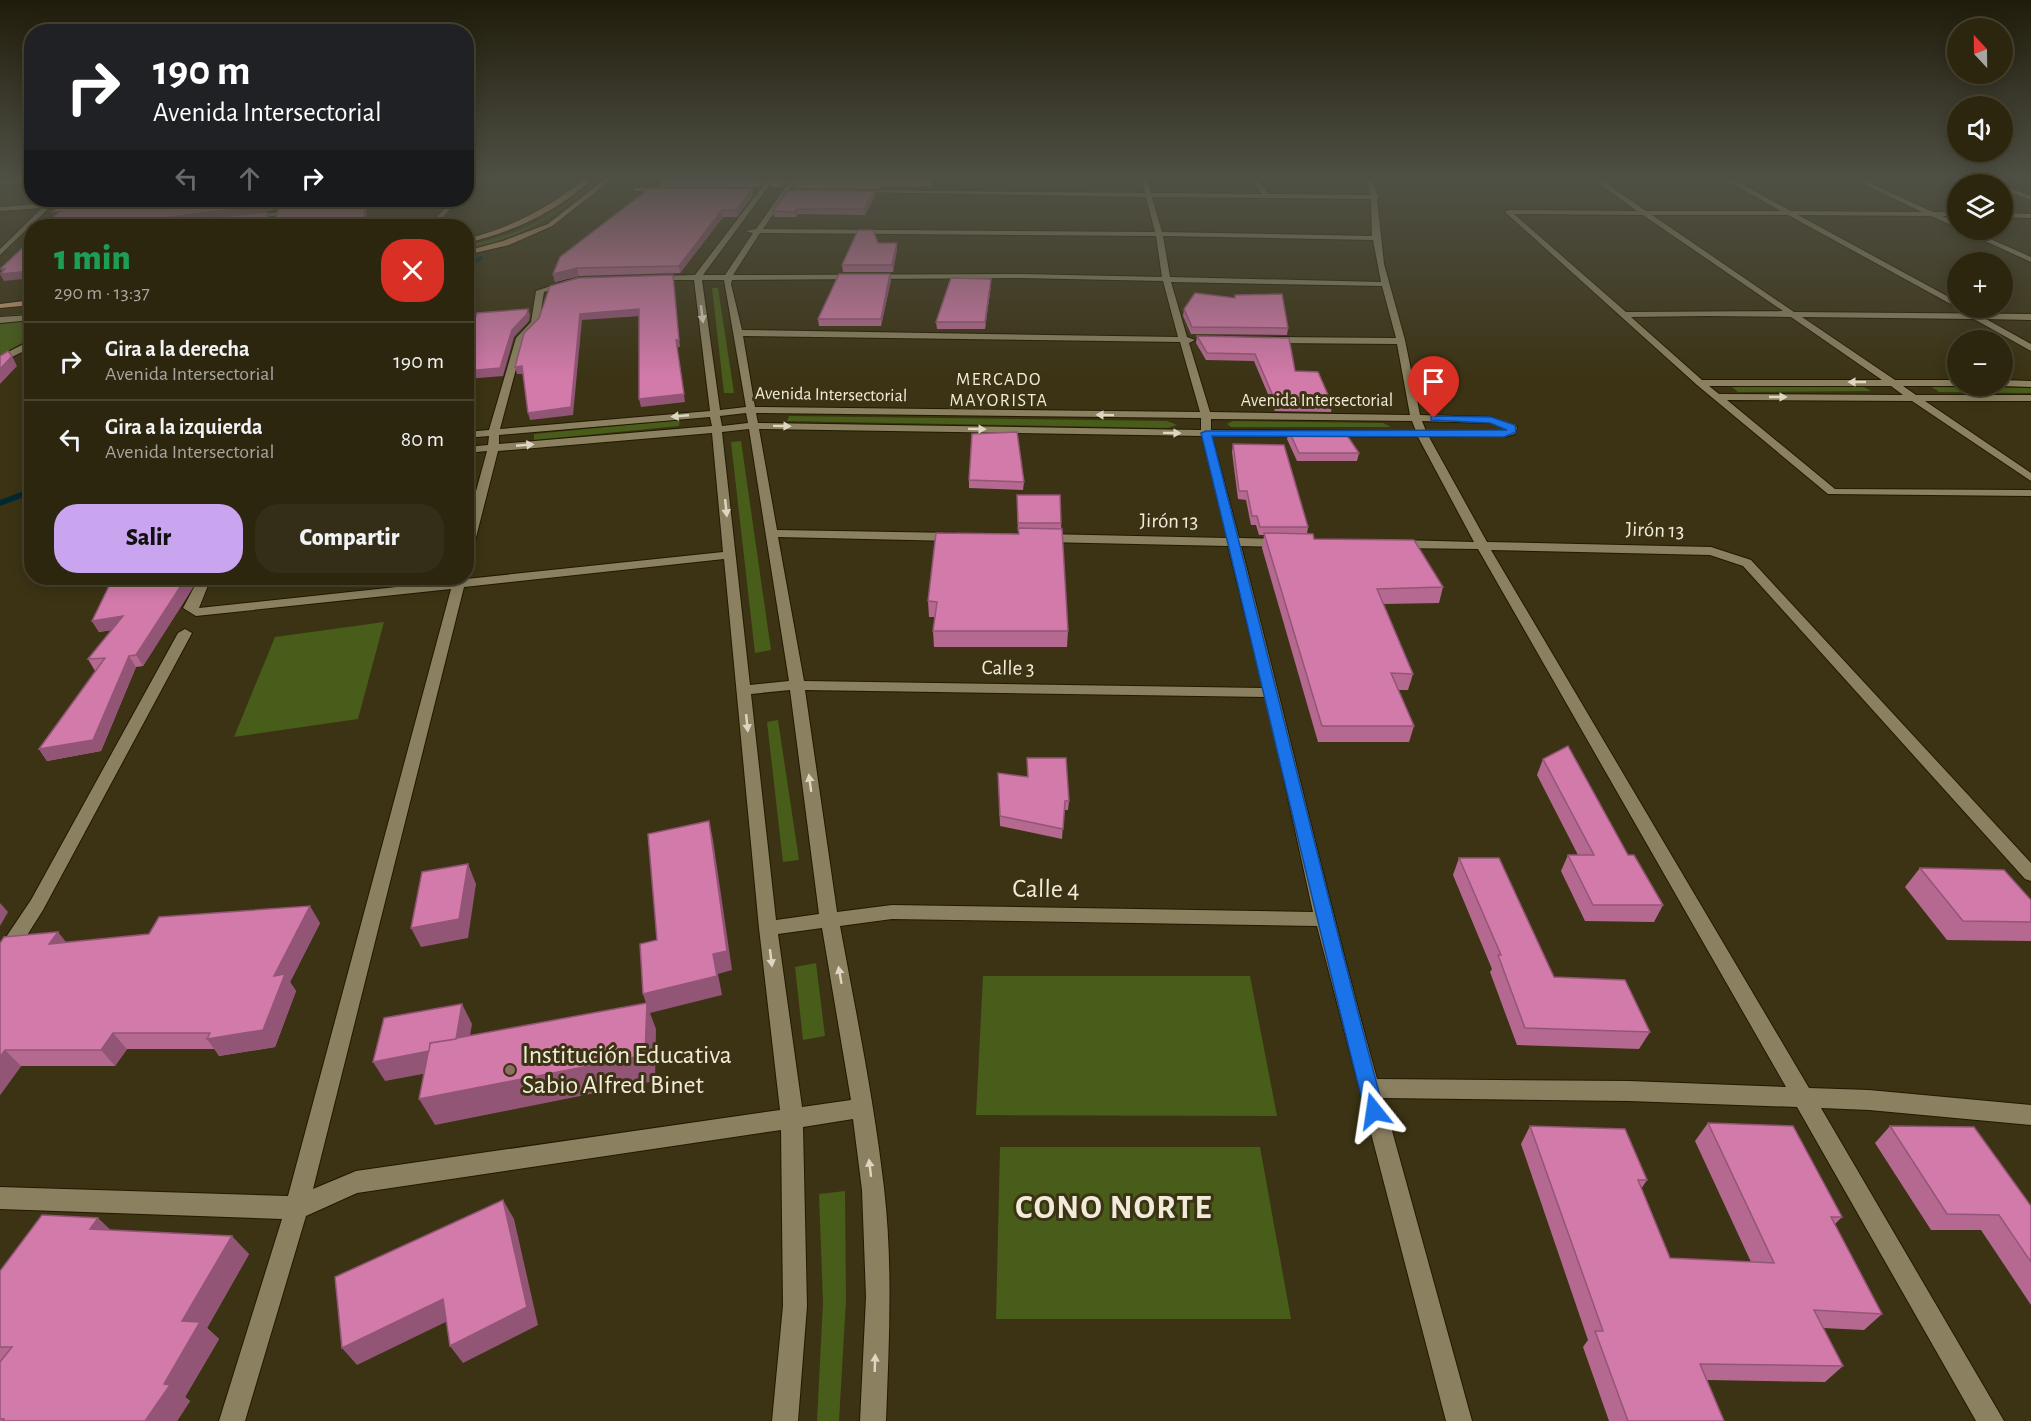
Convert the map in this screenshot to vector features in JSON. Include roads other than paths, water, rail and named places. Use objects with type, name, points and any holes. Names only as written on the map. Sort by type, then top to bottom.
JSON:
[{"type":"main road","points":[[474,251],[493,245]]},
{"type":"main road","points":[[10,294],[24,293]]},
{"type":"main road","points":[[0,306],[24,303]]},
{"type":"street","points":[[720,245],[698,277],[716,421],[768,928],[792,1117],[795,1306],[785,1421]]},
{"type":"street","points":[[747,245],[727,276],[797,685],[829,918],[863,1108],[873,1191],[878,1297],[873,1421]]},
{"type":"street","points":[[1161,245],[1166,279],[1206,425],[1272,693],[1324,919],[1458,1421]]},
{"type":"street","points":[[1377,245],[1384,284],[1401,341],[1415,418],[1422,434],[1482,545],[1991,1421]]},
{"type":"street","points":[[1545,245],[1700,383],[1832,492],[2031,493]]},
{"type":"street","points":[[1692,245],[2031,478]]},
{"type":"street","points":[[1847,245],[1947,301]]},
{"type":"street","points":[[1999,245],[2031,260]]},
{"type":"street","points":[[650,278],[727,276],[1166,279],[1384,284]]},
{"type":"street","points":[[474,522],[493,448],[494,432],[520,338],[534,323],[540,291],[579,280]]},
{"type":"street","points":[[1622,315],[1947,316]]},
{"type":"street","points":[[2013,317],[2031,317]]},
{"type":"street","points":[[0,320],[24,318]]},
{"type":"street","points":[[1978,318],[2031,348]]},
{"type":"street","points":[[738,333],[1206,340]]},
{"type":"street","points":[[1263,340],[1401,341]]},
{"type":"street","points":[[0,360],[24,347]]},
{"type":"street","points":[[1700,383],[1947,383]]},
{"type":"street","points":[[2013,383],[2031,384]]},
{"type":"street","points":[[1719,397],[2031,398]]},
{"type":"street","name":"Avenida Intersectorial","points":[[474,434],[752,418],[1206,425],[1415,418],[1491,420],[1512,427],[1511,432],[1504,434],[1422,434],[1206,425],[752,418],[474,449]]},
{"type":"street","points":[[771,533],[973,537]]},
{"type":"street","name":"Jirón 13","points":[[1032,538],[1293,543]]},
{"type":"street","name":"Jirón 13","points":[[1388,544],[1711,551],[1747,563],[2031,874]]},
{"type":"street","points":[[474,579],[730,555]]},
{"type":"street","points":[[201,585],[190,608],[196,612],[419,585]]},
{"type":"street","points":[[231,1421],[297,1208],[459,585]]},
{"type":"street","points":[[0,962],[37,905],[185,633]]},
{"type":"street","name":"Calle 3","points":[[744,690],[797,685],[1272,693]]},
{"type":"street","name":"Calle 4","points":[[768,928],[829,918],[892,912],[1324,919]]},
{"type":"street","points":[[1368,1088],[1629,1091],[1801,1097],[1869,1100],[2031,1115]]},
{"type":"street","points":[[0,1198],[297,1208],[356,1182],[863,1108]]},
{"type":"waterway","points":[[474,263],[481,258]]},
{"type":"waterway","points":[[0,503],[24,494]]},
{"type":"place","name":"Institución Educativa Sabio Alfred Binet","points":[[510,1070]]},
{"type":"district","name":"MERCADO MAYORISTA","points":[[999,390]]},
{"type":"district","name":"CONO NORTE","points":[[1114,1208]]}]
